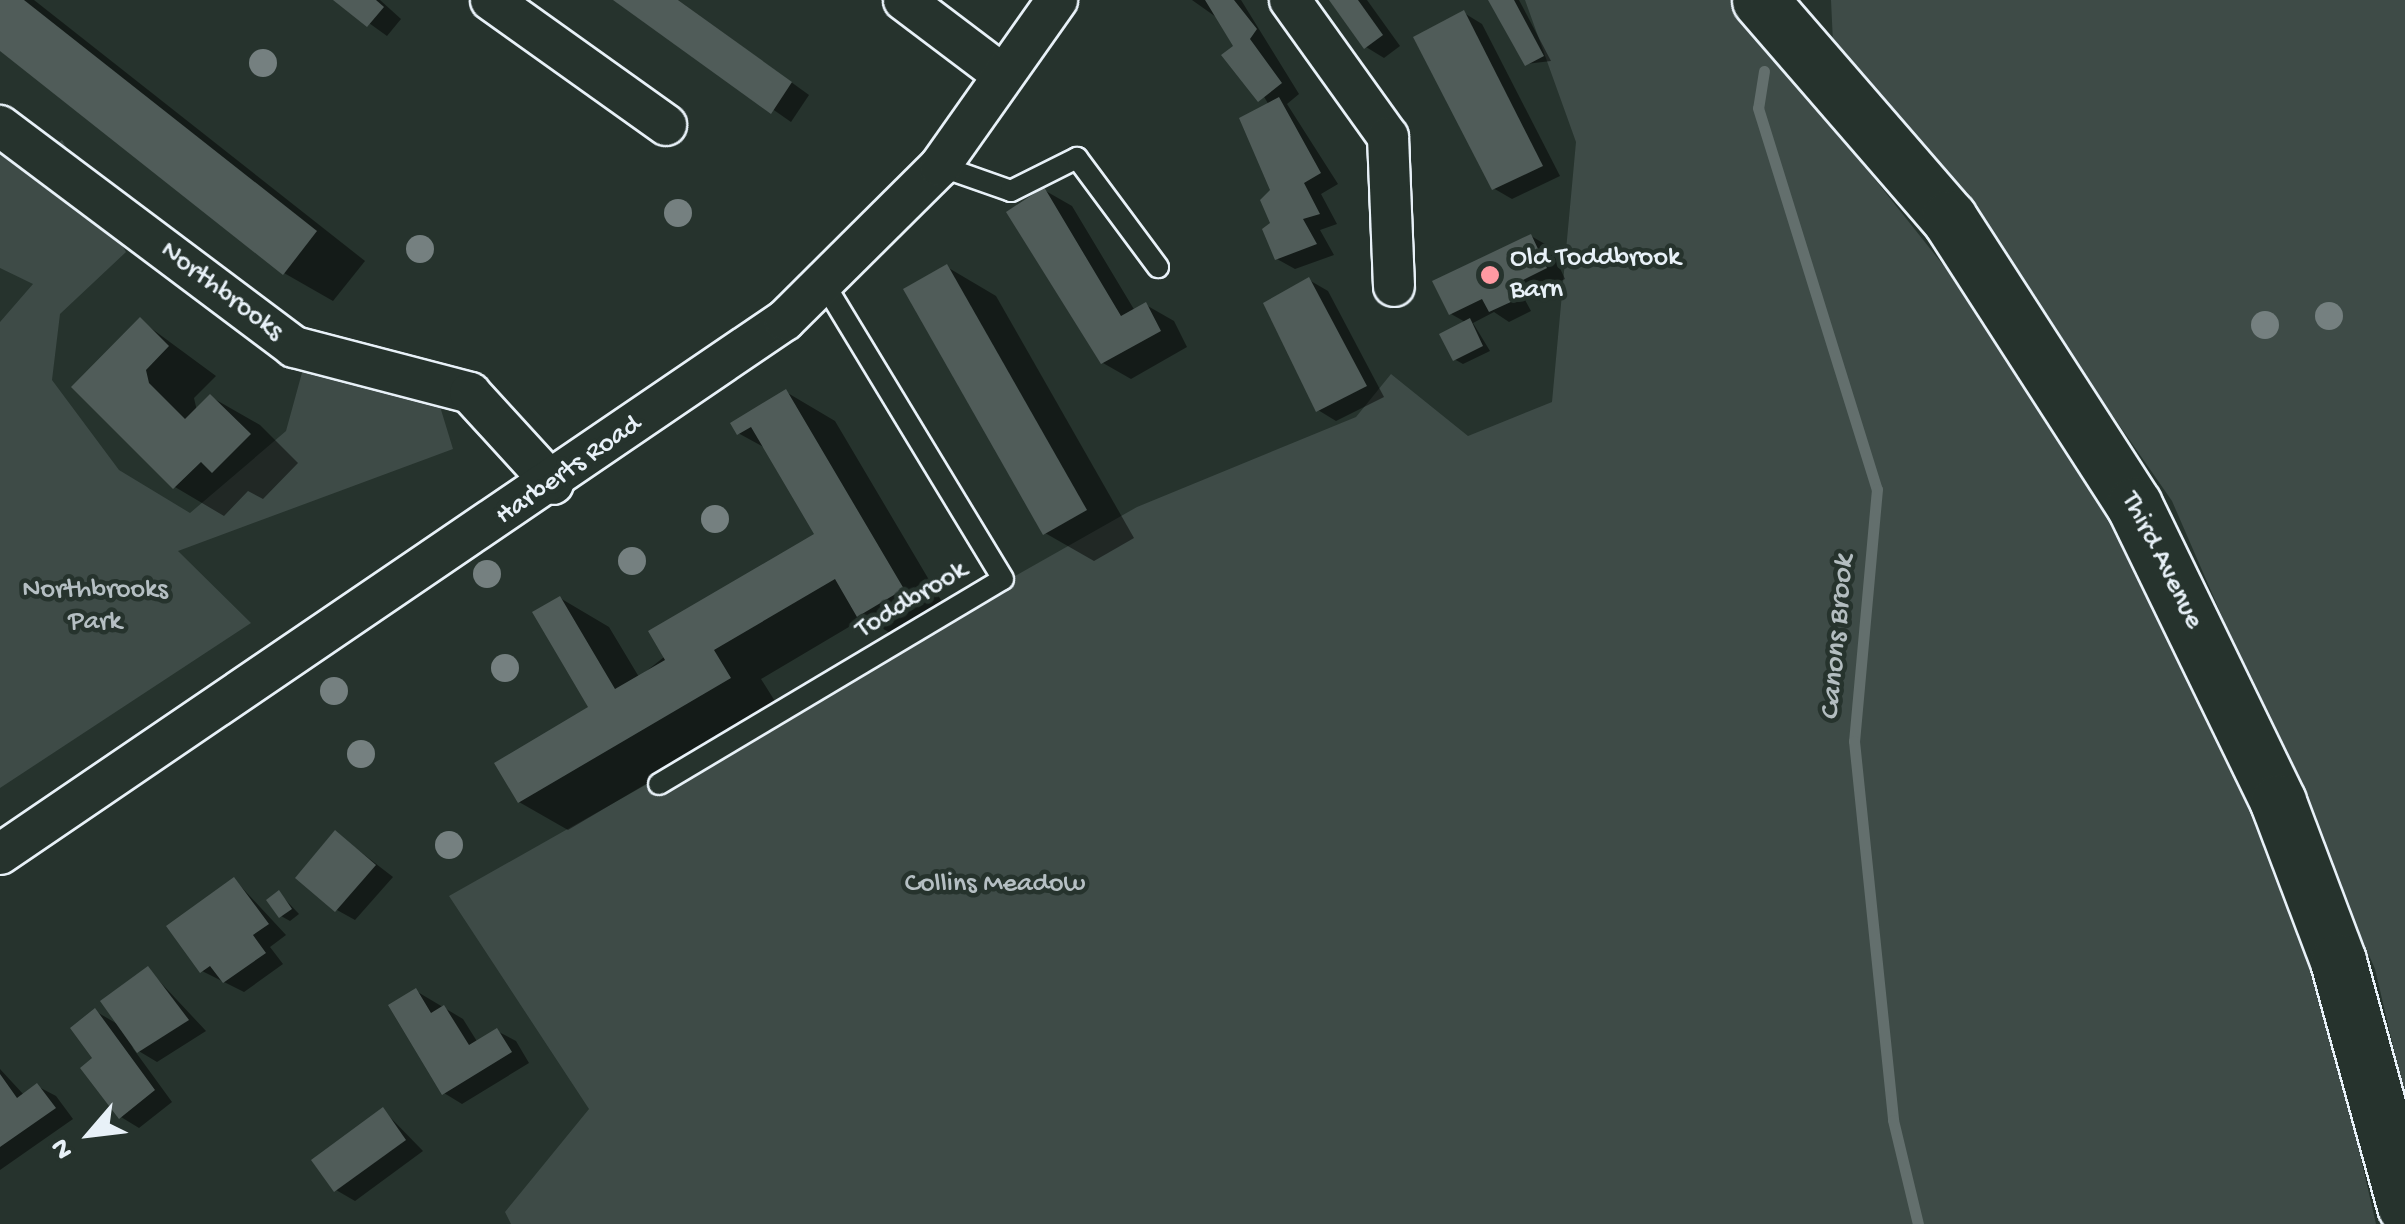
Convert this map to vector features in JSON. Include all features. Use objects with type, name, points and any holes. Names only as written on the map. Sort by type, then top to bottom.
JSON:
[{"type":"main road","name":"Third Avenue","points":[[1779,6],[1948,218],[2134,505],[2278,802],[2338,961],[2405,1206]]},
{"type":"street","points":[[490,0],[666,125]]},
{"type":"street","points":[[904,0],[1004,75]]},
{"type":"street","name":"Harberts Road","points":[[0,854],[553,484],[825,285],[940,166],[1057,0]]},
{"type":"street","points":[[1290,0],[1388,137],[1394,286]]},
{"type":"street","name":"Northbrooks","points":[[0,126],[294,346],[470,393],[553,484]]},
{"type":"lane","points":[[940,166],[1011,191],[1077,158],[1158,267]]},
{"type":"lane","name":"Toddbrook","points":[[659,784],[1002,579],[825,285]]},
{"type":"green space","name":"Collins Meadow","points":[[1525,0],[1732,0],[1987,320],[2125,529],[2218,711],[2321,985],[2376,1224],[511,1224],[505,1212],[589,1109],[449,896],[1137,507],[1356,417],[1391,374],[1468,436],[1552,402],[1576,142]]},
{"type":"green space","points":[[1831,0],[2405,0],[2405,1097],[2375,969],[2172,501],[1957,192],[1833,43]]},
{"type":"green space","name":"Northbrooks Park","points":[[62,140],[126,252],[60,314],[52,380],[119,470],[190,513],[286,431],[303,369],[431,377],[453,449],[178,551],[251,623],[0,788],[0,322],[33,284],[0,268],[0,150],[28,162]]},
{"type":"building","points":[[0,0],[24,0],[317,231],[283,275],[0,51]]},
{"type":"building","points":[[333,0],[376,0],[384,7],[367,27]]},
{"type":"building","points":[[613,0],[678,0],[792,82],[771,114]]},
{"type":"building","points":[[1205,0],[1234,0],[1257,29],[1250,39],[1282,83],[1258,102],[1221,55],[1233,46]]},
{"type":"building","points":[[1329,0],[1358,0],[1383,35],[1364,49]]},
{"type":"building","points":[[1488,0],[1514,0],[1544,56],[1525,66]]},
{"type":"building","points":[[1464,10],[1543,166],[1492,190],[1413,37]]},
{"type":"building","points":[[1279,97],[1321,173],[1304,183],[1320,214],[1303,219],[1317,244],[1275,260],[1262,229],[1270,223],[1260,200],[1270,190],[1239,118]]},
{"type":"building","points":[[1044,187],[1121,316],[1146,302],[1161,331],[1101,364],[1006,212]]},
{"type":"building","name":"Old Toddbrook Barn","points":[[1531,234],[1547,268],[1507,288],[1513,301],[1489,312],[1482,299],[1449,315],[1432,281]]},
{"type":"building","points":[[947,264],[1087,510],[1043,535],[903,289]]},
{"type":"building","points":[[1309,277],[1367,386],[1316,412],[1263,303]]},
{"type":"building","points":[[140,317],[169,346],[146,370],[149,383],[185,419],[210,394],[251,434],[212,473],[201,462],[173,489],[71,387]]},
{"type":"building","points":[[1470,318],[1483,346],[1453,361],[1439,334]]},
{"type":"building","points":[[786,389],[904,589],[857,617],[835,579],[714,650],[731,678],[518,803],[494,763],[588,707],[532,612],[560,596],[615,689],[665,660],[648,631],[814,534],[751,427],[737,435],[730,423]]},
{"type":"building","points":[[335,830],[376,865],[335,912],[295,878]]},
{"type":"building","points":[[234,877],[269,924],[253,935],[266,953],[223,983],[210,966],[200,973],[166,926]]},
{"type":"building","points":[[279,890],[292,909],[279,918],[266,900]]},
{"type":"building","points":[[148,966],[189,1020],[137,1053],[100,1001]]},
{"type":"building","points":[[416,988],[431,1013],[444,1005],[469,1045],[497,1028],[512,1052],[442,1095],[388,1005]]},
{"type":"building","points":[[95,1008],[155,1090],[119,1119],[80,1068],[92,1058],[70,1028]]},
{"type":"building","points":[[0,1074],[17,1098],[37,1083],[56,1108],[0,1147]]},
{"type":"building","points":[[383,1107],[406,1140],[334,1192],[311,1160]]},
{"type":"waterway","name":"Canons Brook","points":[[1764,71],[1758,108],[1877,489],[1854,741],[1893,1120],[1918,1224]]},
{"type":"place","name":"Old Toddbrook Barn","points":[[1490,275]]}]
